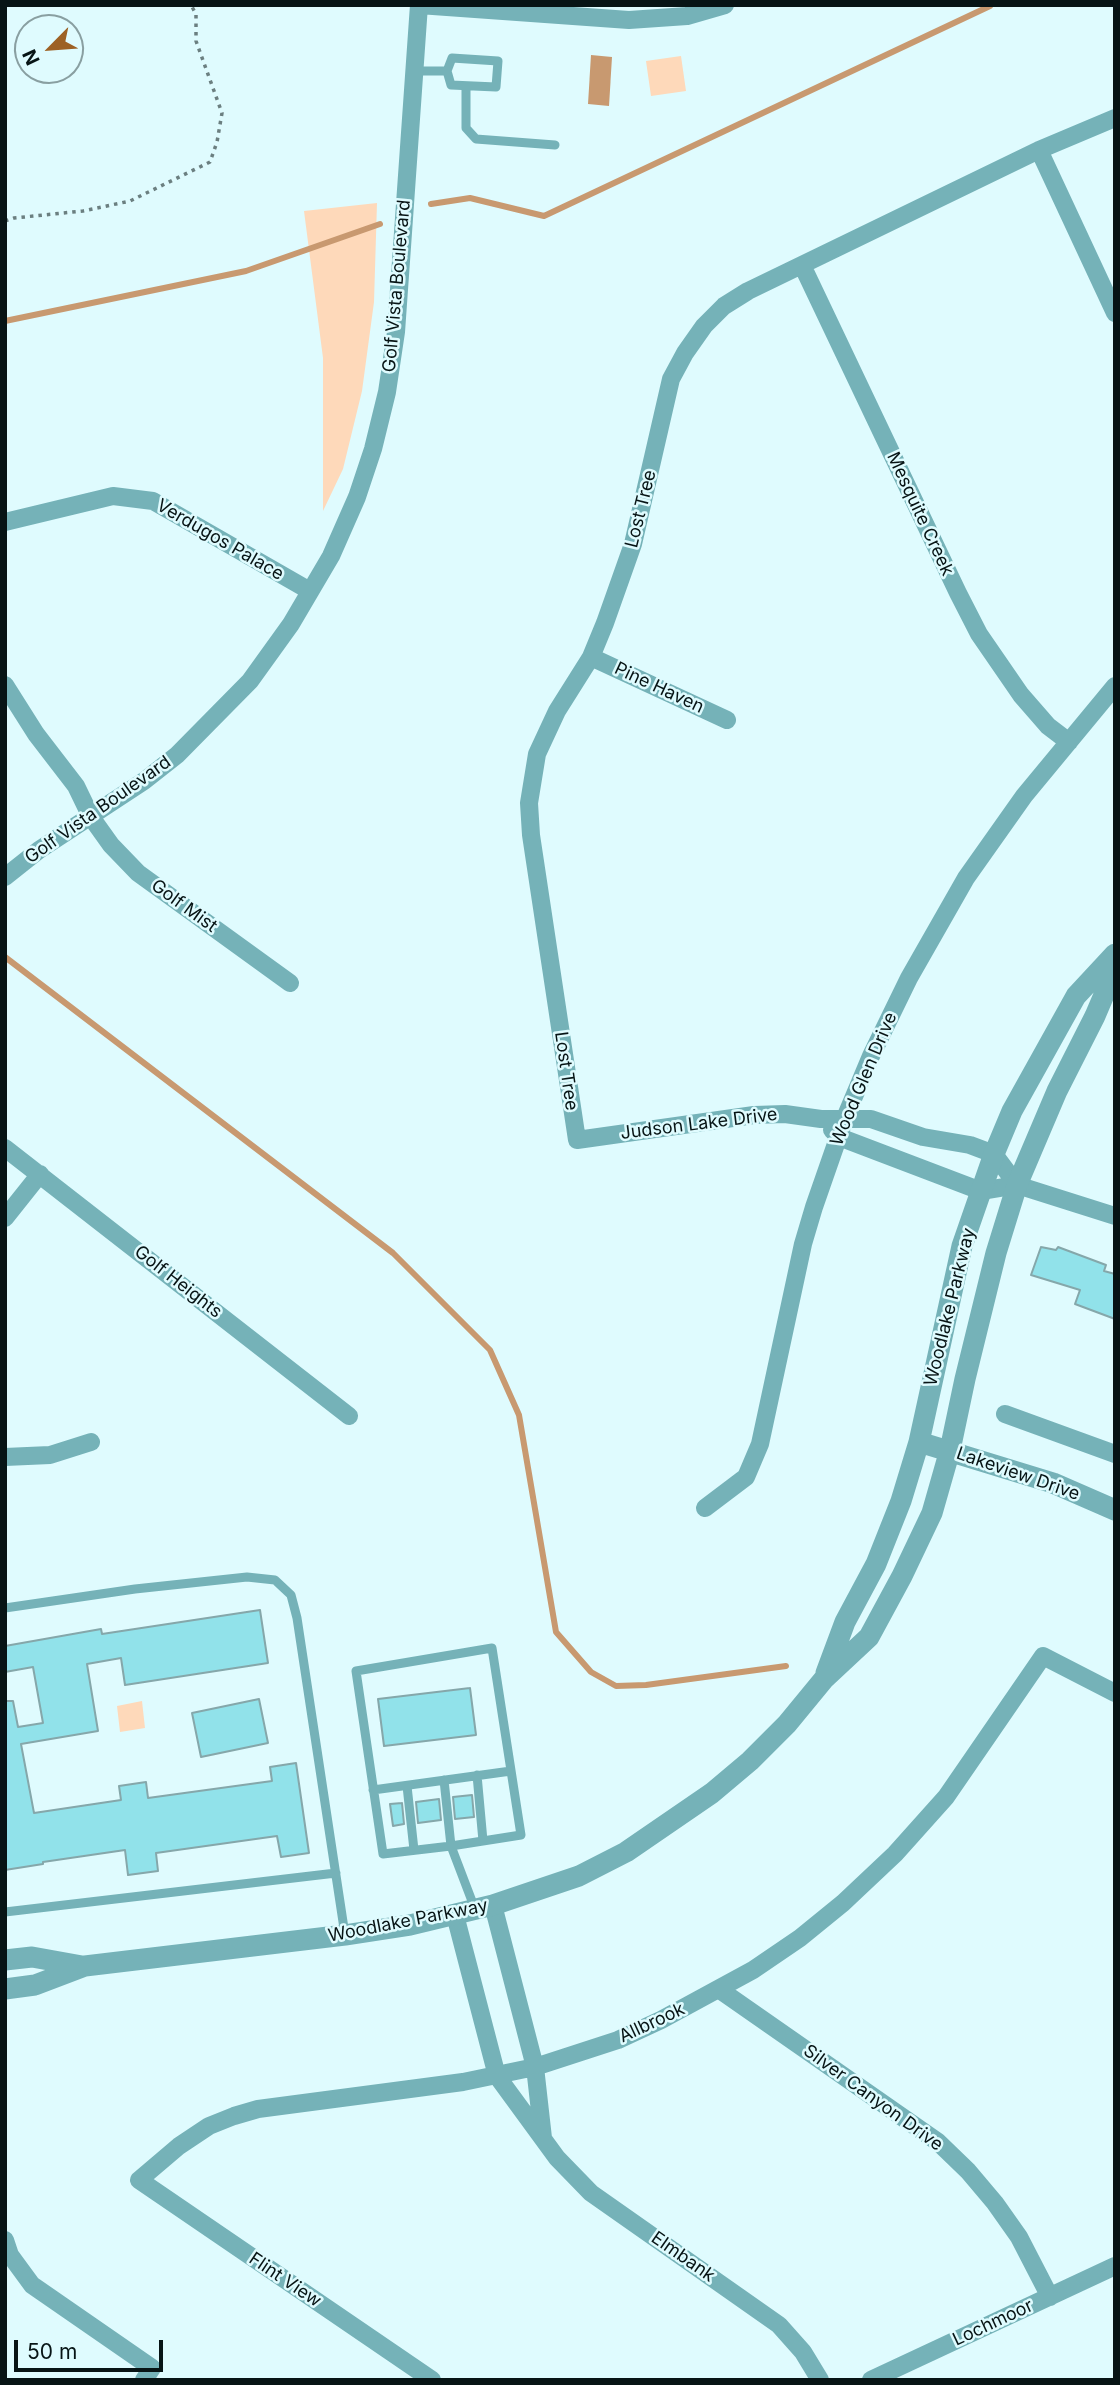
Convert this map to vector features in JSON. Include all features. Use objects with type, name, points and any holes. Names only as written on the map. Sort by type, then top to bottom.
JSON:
[{"type":"street","points":[[419,5],[629,20],[726,5]]},
{"type":"street","name":"Golf Vista Boulevard","points":[[5,877],[39,850],[144,781],[177,755],[250,681],[291,625],[331,556],[357,497],[373,449],[387,392],[396,332],[419,5]]},
{"type":"street","name":"Lost Tree","points":[[577,1140],[528,803],[534,768],[547,732],[591,657],[633,544],[671,379],[685,352],[704,326],[724,306],[748,290],[1039,150],[1115,118]]},
{"type":"street","points":[[1039,150],[1115,313]]},
{"type":"street","name":"Mesquite Creek","points":[[802,265],[979,634],[1021,695],[1048,726],[1069,742]]},
{"type":"street","name":"Verdugos Palace","points":[[5,522],[113,496],[153,501],[310,591]]},
{"type":"street","name":"Pine Haven","points":[[591,657],[727,720]]},
{"type":"street","name":"Golf Mist","points":[[5,685],[36,734],[76,786],[91,817],[111,845],[138,873],[290,984]]},
{"type":"street","name":"Wood Glen Drive","points":[[705,1508],[746,1476],[760,1444],[803,1244],[845,1118],[871,1056],[909,978],[960,888],[1024,796],[1115,686]]},
{"type":"street","name":"Woodlake Parkway","points":[[824,1678],[845,1622],[876,1564],[901,1501],[919,1442],[962,1246],[994,1154],[1012,1111],[1076,996],[1115,954]]},
{"type":"street","name":"Woodlake Parkway","points":[[5,1989],[35,1985],[85,1966],[345,1935],[475,1910],[579,1876],[626,1852],[712,1793],[750,1761],[787,1724],[824,1678],[869,1637],[932,1513],[950,1450],[964,1379],[993,1266],[1017,1185],[1057,1091],[1096,1016],[1115,969]]},
{"type":"street","name":"Judson Lake Drive","points":[[577,1140],[754,1115],[785,1114],[821,1119],[871,1119],[923,1137],[970,1145],[994,1154]]},
{"type":"street","points":[[821,1119],[839,1137],[981,1191],[1017,1185],[1115,1216]]},
{"type":"street","points":[[915,1166],[923,1137]]},
{"type":"street","name":"Golf Heights","points":[[5,1149],[349,1416]]},
{"type":"street","points":[[994,1154],[1017,1185]]},
{"type":"street","points":[[5,1218],[40,1174]]},
{"type":"street","points":[[1005,1414],[1115,1454]]},
{"type":"street","points":[[5,1457],[50,1455],[91,1442]]},
{"type":"street","name":"Lakeview Drive","points":[[919,1442],[1053,1483],[1115,1510]]},
{"type":"street","name":"Allbrook","points":[[139,2180],[179,2146],[209,2126],[234,2116],[258,2109],[463,2082],[535,2067],[618,2040],[720,1990],[800,1938],[843,1903],[895,1854],[946,1797],[1044,1656],[1115,1693]]},
{"type":"street","points":[[475,1910],[535,2067],[543,2138]]},
{"type":"street","name":"Elmbank","points":[[475,1910],[497,2076],[574,2177],[591,2193],[779,2325],[803,2352],[820,2380]]},
{"type":"street","name":"Woodlake Parkway","points":[[5,1960],[32,1957],[85,1966]]},
{"type":"street","name":"Silver Canyon Drive","points":[[720,1990],[905,2117],[948,2152],[995,2203],[1019,2237],[1049,2297]]},
{"type":"street","name":"Flint View","points":[[139,2180],[432,2380]]},
{"type":"street","points":[[5,2240],[10,2255],[32,2285],[148,2374]]},
{"type":"street","name":"Lochmoor","points":[[871,2380],[1115,2266]]},
{"type":"lane","points":[[452,58],[498,61],[496,87],[451,85],[447,71],[452,58]]},
{"type":"lane","points":[[414,71],[447,71]]},
{"type":"lane","points":[[466,86],[466,128],[476,139],[555,145]]},
{"type":"lane","points":[[5,1608],[247,1577],[275,1580],[291,1595],[297,1618],[345,1935]]},
{"type":"lane","points":[[492,1648],[512,1771],[521,1835],[383,1854],[356,1671],[492,1648]]},
{"type":"lane","points":[[373,1790],[512,1771]]},
{"type":"lane","points":[[477,1775],[484,1841]]},
{"type":"lane","points":[[444,1780],[451,1846],[475,1910]]},
{"type":"lane","points":[[407,1786],[414,1850]]},
{"type":"lane","points":[[5,1912],[336,1872]]},
{"type":"path","points":[[5,221],[83,211],[130,201],[210,162],[222,113],[196,41],[196,14],[191,5]]},
{"type":"shaded area","points":[[591,55],[612,57],[609,106],[588,104]]},
{"type":"shaded area","points":[[681,56],[686,91],[651,96],[646,61]]},
{"type":"shaded area","points":[[377,203],[374,302],[362,391],[343,469],[323,511],[323,358],[304,211]]},
{"type":"shaded area","points":[[142,1701],[145,1728],[120,1732],[117,1706]]},
{"type":"building","points":[[1041,1247],[1056,1250],[1058,1247],[1106,1265],[1104,1271],[1115,1274],[1115,1319],[1075,1304],[1080,1290],[1031,1275]]},
{"type":"building","points":[[260,1610],[268,1663],[125,1685],[121,1658],[87,1664],[98,1731],[21,1744],[34,1813],[121,1800],[119,1786],[146,1782],[148,1798],[272,1781],[270,1767],[296,1763],[309,1853],[281,1857],[277,1836],[156,1853],[158,1871],[128,1875],[125,1850],[5,1870],[5,1701],[13,1701],[18,1727],[43,1723],[33,1667],[5,1672],[5,1646],[101,1629],[102,1634]]},
{"type":"building","points":[[470,1688],[476,1735],[384,1746],[378,1699]]},
{"type":"building","points":[[259,1699],[268,1743],[201,1757],[192,1713]]},
{"type":"building","points":[[472,1795],[474,1817],[455,1819],[453,1797]]},
{"type":"building","points":[[439,1799],[441,1820],[418,1823],[416,1802]]},
{"type":"building","points":[[402,1803],[404,1824],[393,1826],[390,1804]]},
{"type":"waterway","points":[[431,204],[470,198],[544,216],[990,6]]},
{"type":"waterway","points":[[5,321],[246,271],[380,224]]},
{"type":"waterway","points":[[5,957],[393,1253],[490,1350],[519,1415],[556,1632],[591,1672],[616,1686],[646,1685],[786,1666]]}]
